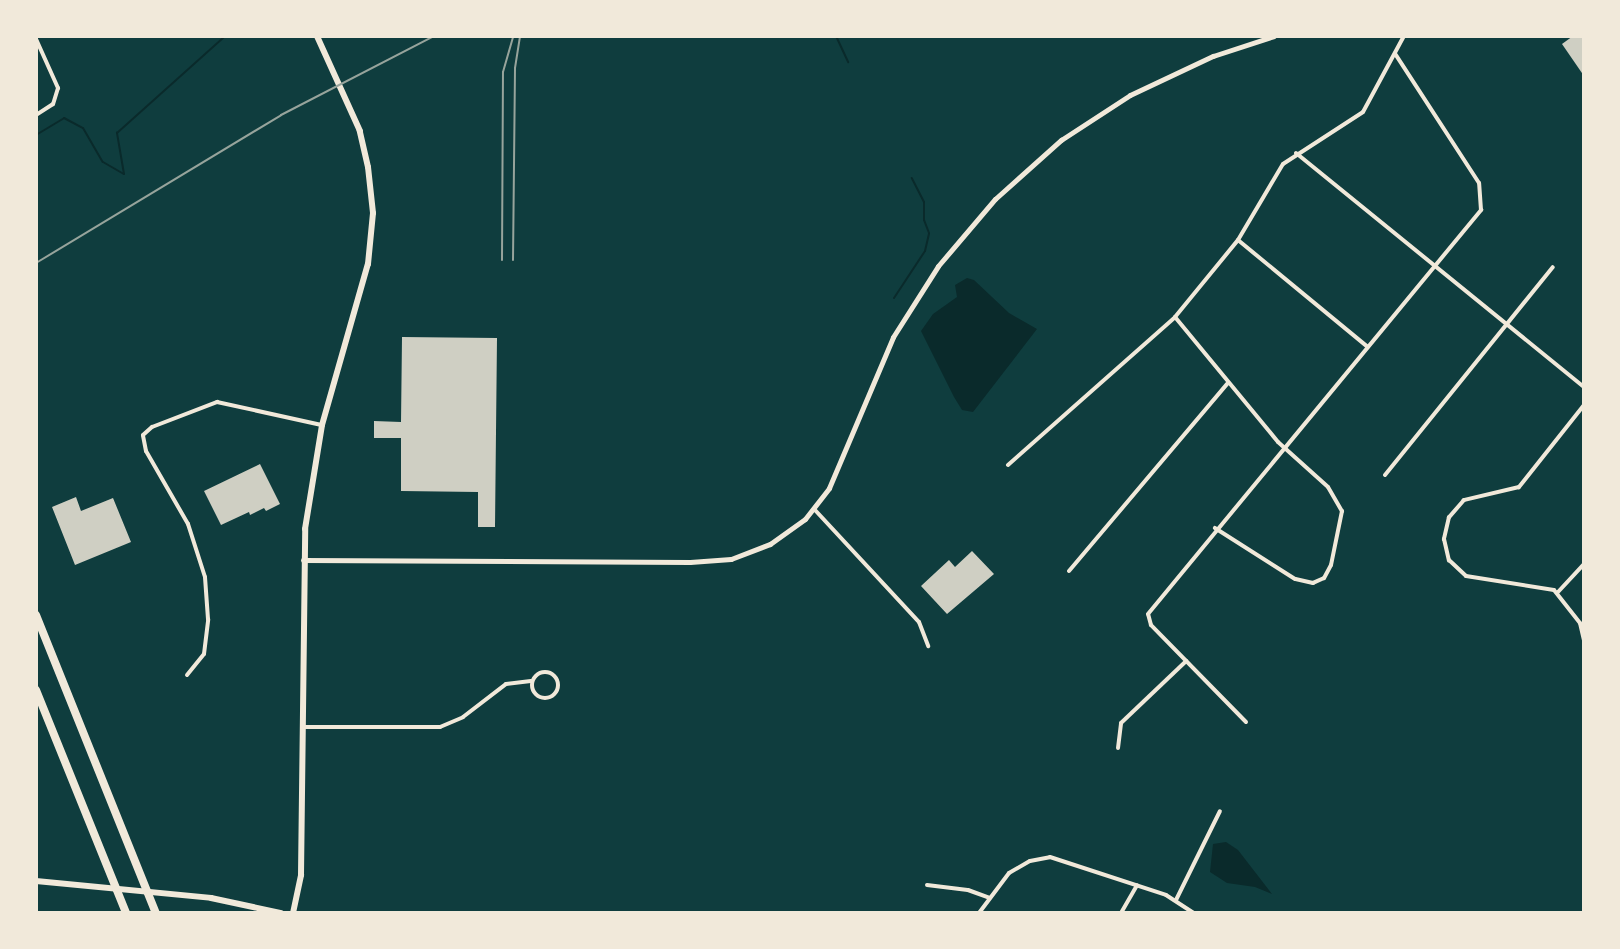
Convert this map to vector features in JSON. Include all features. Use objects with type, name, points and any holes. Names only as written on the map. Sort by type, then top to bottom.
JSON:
[{"type":"highway","points":[[36,615],[156,913]]},
{"type":"highway","points":[[36,690],[126,913]]},
{"type":"main road","points":[[293,913],[301,875],[303,560],[322,425],[365,274],[371,240],[368,167],[349,102],[317,36]]},
{"type":"main road","points":[[36,881],[235,902],[281,913]]},
{"type":"street","points":[[303,560],[718,560],[764,548],[789,532],[814,509],[834,479],[873,377],[904,318],[944,257],[995,199],[1061,140],[1130,95],[1213,56],[1274,36]]},
{"type":"street","points":[[1008,465],[1175,317],[1238,240],[1281,167],[1296,153],[1363,112],[1396,55],[1404,36]]},
{"type":"street","points":[[36,39],[58,88],[53,104],[36,115]]},
{"type":"street","points":[[1246,722],[1151,626],[1148,616],[1215,528],[1480,212],[1483,200],[1480,185],[1457,146],[1396,55]]},
{"type":"street","points":[[1296,153],[1584,387]]},
{"type":"street","points":[[1238,240],[1368,348]]},
{"type":"street","points":[[1385,475],[1553,267]]},
{"type":"street","points":[[1175,317],[1227,384],[1284,448],[1328,487],[1341,505],[1342,525],[1326,576],[1315,583],[1301,582],[1215,528]]},
{"type":"street","points":[[1069,571],[1227,384]]},
{"type":"street","points":[[188,675],[204,655],[208,619],[205,577],[188,524],[146,451],[143,435],[152,427],[217,402],[322,425]]},
{"type":"street","points":[[1584,405],[1517,489],[1464,500],[1449,517],[1444,533],[1449,560],[1466,576],[1540,585],[1558,592],[1583,633],[1584,641]]},
{"type":"street","points":[[814,509],[921,624],[928,646]]},
{"type":"street","points":[[1558,592],[1584,564]]},
{"type":"street","points":[[1118,748],[1120,723],[1186,661]]},
{"type":"street","points":[[301,727],[440,727],[463,717],[506,684],[531,681],[536,674],[550,674],[559,689],[545,698],[531,681]]},
{"type":"street","points":[[1176,900],[1220,811]]},
{"type":"street","points":[[979,913],[1015,869],[1045,857],[1062,859],[1137,885],[1176,900],[1194,913]]},
{"type":"street","points":[[927,885],[968,890],[990,898]]},
{"type":"street","points":[[1121,913],[1137,885]]},
{"type":"water","points":[[967,278],[974,280],[1009,313],[1037,329],[973,412],[962,410],[921,331],[933,314],[957,297],[955,285]]},
{"type":"water","points":[[1226,842],[1238,850],[1272,894],[1255,887],[1227,883],[1210,872],[1213,844]]},
{"type":"building","points":[[1573,36],[1584,36],[1584,76],[1562,44]]},
{"type":"building","points":[[402,337],[497,338],[495,527],[478,527],[478,492],[401,491],[401,438],[374,438],[374,421],[401,422]]},
{"type":"building","points":[[260,464],[280,504],[266,511],[264,508],[250,515],[249,512],[221,525],[204,491]]},
{"type":"building","points":[[76,497],[81,511],[113,498],[131,542],[75,565],[52,507]]},
{"type":"building","points":[[972,551],[994,574],[947,614],[921,586],[949,560],[955,567]]},
{"type":"waterway","points":[[36,135],[64,118],[83,128],[103,162],[124,174],[117,133],[225,36]]},
{"type":"waterway","points":[[836,36],[848,62]]},
{"type":"waterway","points":[[894,298],[925,251],[929,233],[924,220],[924,202],[912,178]]},
{"type":"railway","points":[[36,263],[281,115],[434,36]]},
{"type":"railway","points":[[502,260],[503,72],[513,36]]},
{"type":"railway","points":[[513,260],[515,68],[520,36]]}]
